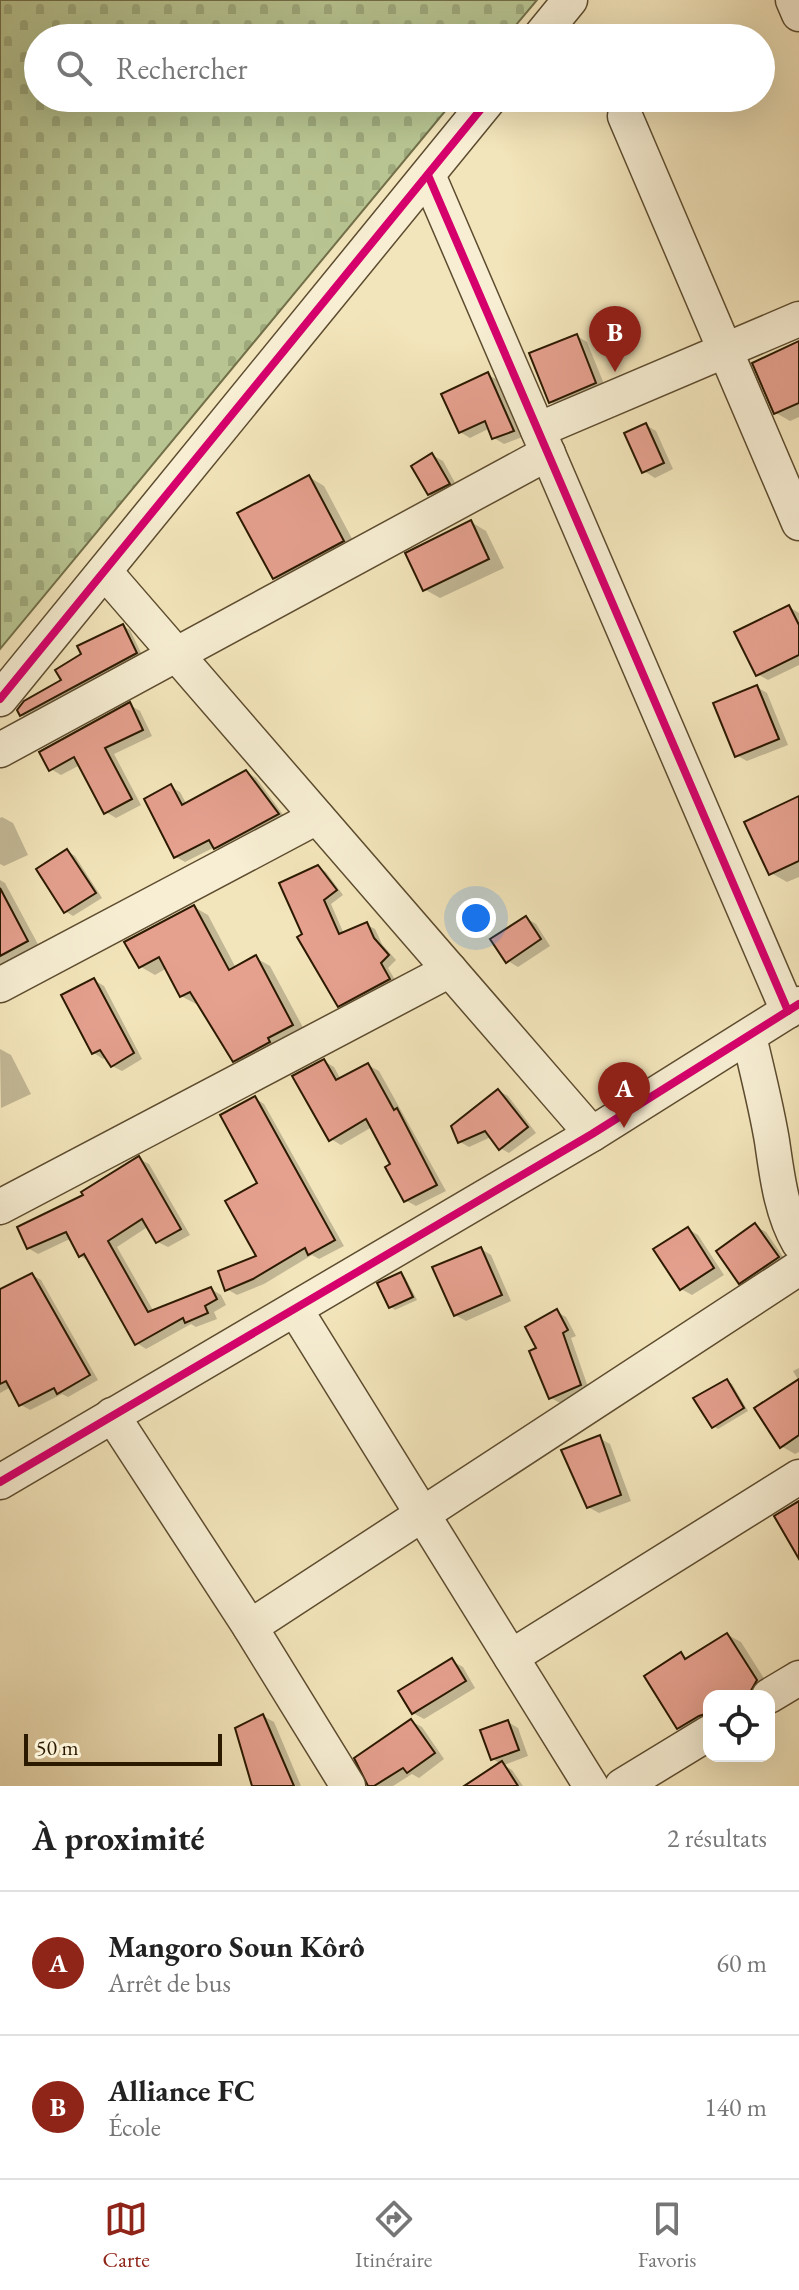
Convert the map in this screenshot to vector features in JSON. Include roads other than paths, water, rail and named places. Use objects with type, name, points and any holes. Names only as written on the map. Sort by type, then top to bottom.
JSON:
[{"type":"street","points":[[550,24],[570,0]]},
{"type":"street","points":[[793,0],[799,14]]},
{"type":"street","points":[[0,699],[479,112]]},
{"type":"street","points":[[625,116],[799,523]]},
{"type":"street","points":[[0,1482],[592,1134],[794,1007],[428,175]]},
{"type":"street","points":[[0,750],[175,654],[543,442],[725,350],[799,319]]},
{"type":"street","points":[[105,572],[592,1134]]},
{"type":"street","points":[[0,985],[317,817]]},
{"type":"street","points":[[0,1207],[450,970]]},
{"type":"street","points":[[749,1036],[773,1143],[774,1166],[787,1214],[799,1243]]},
{"type":"street","points":[[250,1627],[799,1268]]},
{"type":"street","points":[[295,1309],[591,1786]]},
{"type":"street","points":[[112,1415],[250,1627],[348,1786]]},
{"type":"street","points":[[511,1657],[799,1477]]},
{"type":"street","points":[[775,1692],[799,1678]]},
{"type":"street","points":[[622,1786],[703,1737]]},
{"type":"place","name":"Alliance FC","points":[[615,372]]},
{"type":"place","name":"Mangoro Soun Kôrô","points":[[624,1128]]}]
